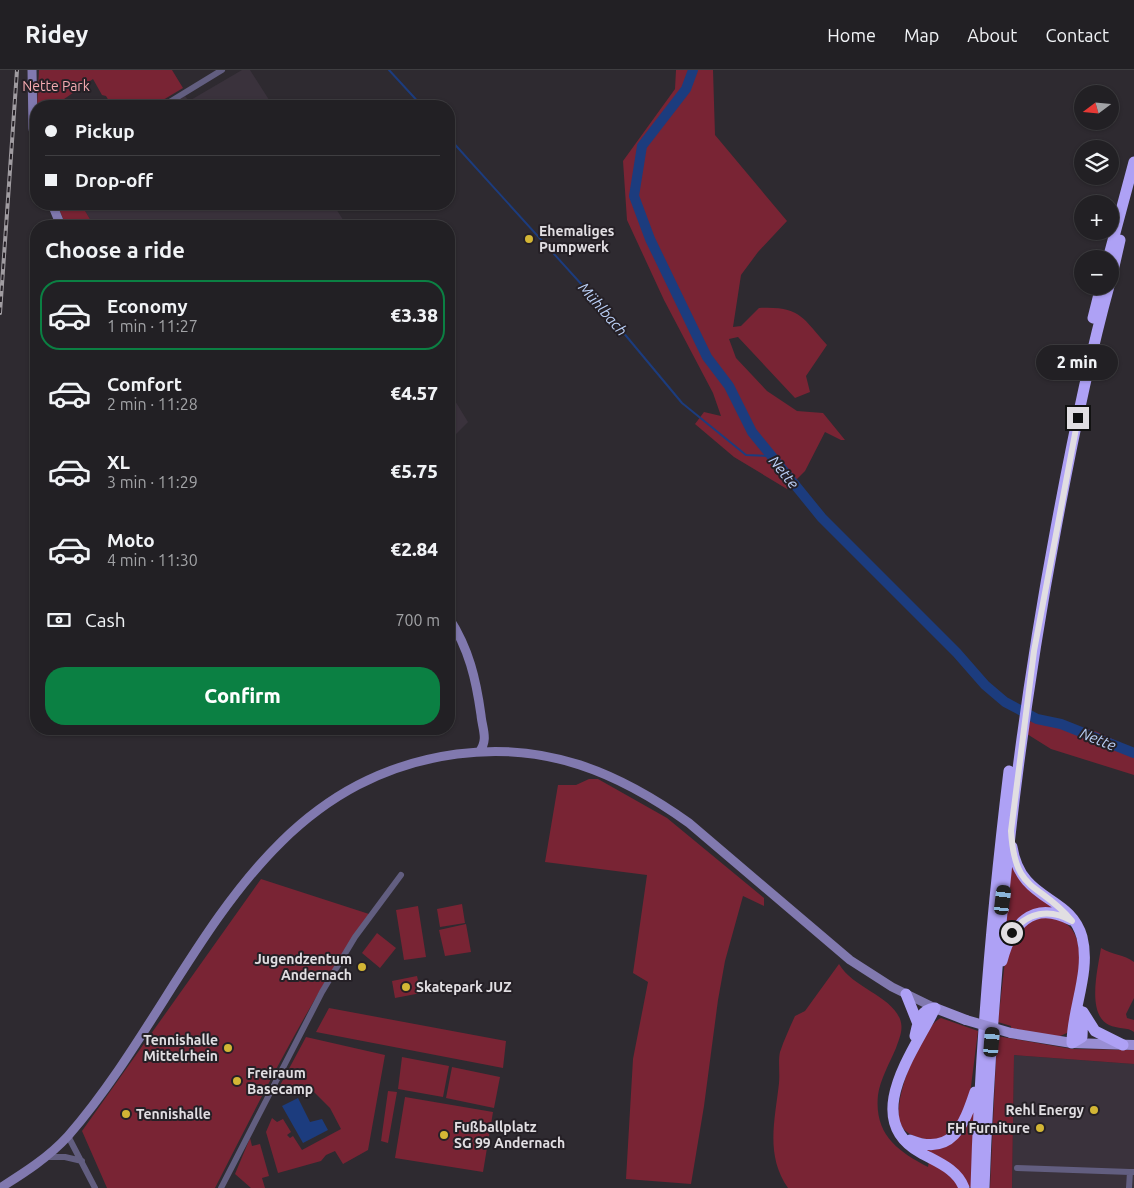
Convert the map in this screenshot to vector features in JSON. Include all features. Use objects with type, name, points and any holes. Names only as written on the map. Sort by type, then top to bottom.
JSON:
[{"type":"highway","points":[[1110,250],[1134,162]]},
{"type":"highway","points":[[1119,250],[1134,190]]},
{"type":"highway","points":[[976,1188],[979,1081],[990,934],[1025,686],[1057,481],[1099,295]]},
{"type":"highway","points":[[1025,686],[1064,483],[1107,295]]},
{"type":"highway","points":[[984,1188],[988,1081],[997,982],[999,934],[1011,831],[1016,749]]},
{"type":"highway","points":[[1011,831],[1014,860],[1022,878],[1038,892],[1058,904],[1081,936],[1084,952],[1080,1000],[1072,1044]]},
{"type":"highway","points":[[997,982],[1006,945],[1012,933],[1021,922],[1031,916],[1043,913],[1061,916],[1072,921]]},
{"type":"highway","points":[[906,994],[918,1024]]},
{"type":"highway","points":[[1072,1044],[1082,1037],[1083,1012],[1080,1000]]},
{"type":"highway","points":[[914,1046],[918,1024],[925,1011],[936,1008]]},
{"type":"highway","points":[[936,1008],[914,1046],[892,1103],[894,1124],[903,1138],[915,1150],[949,1168],[957,1175],[964,1188]]},
{"type":"highway","points":[[1083,1012],[1096,1030],[1128,1045]]},
{"type":"highway","points":[[903,1138],[923,1146],[942,1143],[953,1136],[967,1118],[979,1081]]},
{"type":"main road","points":[[32,70],[34,100]]},
{"type":"main road","points":[[455,629],[472,665],[484,732],[484,744],[478,752]]},
{"type":"main road","points":[[478,752],[481,715]]},
{"type":"main road","points":[[484,732],[491,742],[506,751]]},
{"type":"main road","points":[[0,1188],[44,1157],[68,1136],[107,1084],[236,893],[259,863],[292,830],[330,801],[371,778],[424,760],[478,752],[506,751],[540,755],[573,762],[600,771],[632,786],[682,818],[844,956],[877,978],[936,1008],[966,1020],[1012,1033],[1072,1044],[1128,1045]]},
{"type":"street","points":[[173,100],[222,70]]},
{"type":"street","points":[[221,1188],[322,992],[355,937],[401,875]]},
{"type":"street","points":[[68,1136],[95,1188]]},
{"type":"street","points":[[44,1157],[65,1157],[82,1161]]},
{"type":"street","points":[[1017,1168],[1132,1172],[1129,1188]]},
{"type":"shaded area","points":[[242,70],[250,70],[269,100],[191,100]]},
{"type":"shaded area","points":[[185,96],[188,100],[178,100]]},
{"type":"shaded area","points":[[85,210],[337,210],[343,220],[90,220]]},
{"type":"shaded area","points":[[455,401],[468,422],[455,435]]},
{"type":"shaded area","points":[[1014,1055],[1134,1064],[1134,1188],[1012,1188]]},
{"type":"green space","name":"Nette Park","points":[[39,70],[172,70],[183,88],[163,100],[108,100],[106,96],[102,95],[93,79],[63,100],[37,100]]},
{"type":"green space","points":[[676,70],[713,70],[715,135],[787,221],[758,252],[741,275],[733,327],[741,326],[759,308],[783,309],[799,315],[827,345],[806,376],[810,392],[795,398],[738,337],[729,339],[736,358],[767,391],[797,411],[823,413],[845,440],[825,432],[805,471],[787,489],[734,457],[695,424],[704,412],[721,416],[713,393],[664,300],[627,220],[623,161],[675,89]]},
{"type":"green space","points":[[59,210],[85,210],[90,220],[64,220]]},
{"type":"green space","points":[[1032,714],[1095,731],[1134,749],[1134,775],[1051,749],[1027,734]]},
{"type":"green space","points":[[589,779],[598,779],[667,818],[764,898],[764,906],[743,896],[725,961],[691,1184],[626,1179],[633,1059],[648,982],[633,973],[647,875],[545,862],[558,785],[576,785]]},
{"type":"green space","points":[[1011,865],[1067,915],[1041,910],[1003,940]]},
{"type":"green space","points":[[261,879],[369,914],[326,980],[269,1083],[215,1188],[107,1188],[82,1131]]},
{"type":"green space","points":[[462,904],[465,923],[440,927],[437,909]]},
{"type":"green space","points":[[418,906],[426,957],[404,960],[396,910]]},
{"type":"green space","points":[[1042,916],[1065,923],[1073,932],[1078,944],[1080,958],[1077,990],[1069,1032],[1058,1037],[1011,1028],[1011,1026],[998,1022],[1005,961],[1021,926]]},
{"type":"green space","points":[[466,924],[471,952],[445,956],[439,930]]},
{"type":"green space","points":[[377,933],[396,948],[380,968],[362,953]]},
{"type":"green space","points":[[1101,948],[1134,962],[1134,998],[1126,1014],[1127,1018],[1134,1020],[1134,1032],[1129,1029],[1109,1025],[1102,1019],[1098,1011],[1095,990]]},
{"type":"green space","points":[[839,964],[853,979],[888,1004],[900,1019],[900,1038],[883,1077],[878,1095],[878,1109],[884,1131],[890,1140],[917,1161],[928,1167],[929,1160],[941,1166],[962,1188],[788,1188],[781,1176],[776,1163],[773,1137],[779,1083],[780,1052],[795,1016],[805,1011]]},
{"type":"green space","name":"Skatepark JUZ","points":[[417,976],[421,993],[395,998],[392,981]]},
{"type":"green space","points":[[329,1008],[506,1041],[503,1068],[316,1032]]},
{"type":"green space","points":[[941,1018],[978,1031],[969,1102],[958,1128],[936,1141],[907,1132],[900,1123],[899,1113],[904,1083],[917,1049],[933,1024]]},
{"type":"green space","points":[[997,1036],[1072,1049],[1134,1050],[1134,1064],[1014,1055],[1012,1188],[990,1188]]},
{"type":"green space","points":[[306,1037],[385,1055],[368,1150],[343,1164],[335,1151],[326,1155],[321,1161],[278,1173],[266,1132],[272,1118],[277,1122],[283,1119],[291,1132],[287,1135],[290,1138],[293,1136],[302,1150],[341,1129],[330,1108],[308,1086],[295,1093],[291,1086],[277,1091]]},
{"type":"green space","points":[[402,1057],[449,1066],[443,1097],[398,1089]]},
{"type":"green space","points":[[452,1067],[500,1077],[494,1108],[446,1098]]},
{"type":"green space","points":[[388,1091],[397,1092],[388,1143],[381,1141]]},
{"type":"green space","name":"Fußballplatz SG 99 Andernach","points":[[405,1097],[493,1112],[483,1172],[395,1158]]},
{"type":"green space","points":[[972,1112],[975,1112],[971,1187],[968,1187],[916,1145],[932,1148]]},
{"type":"green space","points":[[250,1138],[252,1146],[260,1144],[269,1176],[262,1178],[265,1188],[251,1188],[235,1174]]},
{"type":"water","points":[[298,1098],[310,1122],[322,1119],[328,1130],[303,1143],[282,1106]]},
{"type":"waterway","name":"Mühlbach","points":[[389,70],[416,100]]},
{"type":"waterway","name":"Nette","points":[[693,70],[686,89],[642,146],[634,196],[650,239],[707,357],[729,386],[752,432],[822,518],[957,653],[985,685],[1005,702],[1037,719],[1061,724],[1134,753]]},
{"type":"waterway","name":"Mühlbach","points":[[455,145],[602,307],[682,403],[746,455],[771,456]]},
{"type":"railway","points":[[0,313],[17,70]]},
{"type":"place","name":"Ehemaliges Pumpwerk","points":[[529,239]]},
{"type":"place","name":"Jugendzentum Andernach","points":[[362,967]]},
{"type":"place","name":"Skatepark JUZ","points":[[406,987]]},
{"type":"place","name":"Tennishalle Mittelrhein","points":[[228,1048]]},
{"type":"place","name":"Freiraum Basecamp","points":[[237,1081]]},
{"type":"place","name":"Rehl Energy","points":[[1094,1110]]},
{"type":"place","name":"Tennishalle","points":[[126,1114]]},
{"type":"place","name":"FH Furniture","points":[[1040,1128]]},
{"type":"place","name":"Fußballplatz SG 99 Andernach","points":[[444,1135]]},
{"type":"route","points":[[1012,933],[1021,922],[1037,914],[1054,914],[1072,921],[1058,904],[1038,892],[1022,878],[1014,860],[1011,831],[1034,651],[1064,483],[1078,418]]}]
